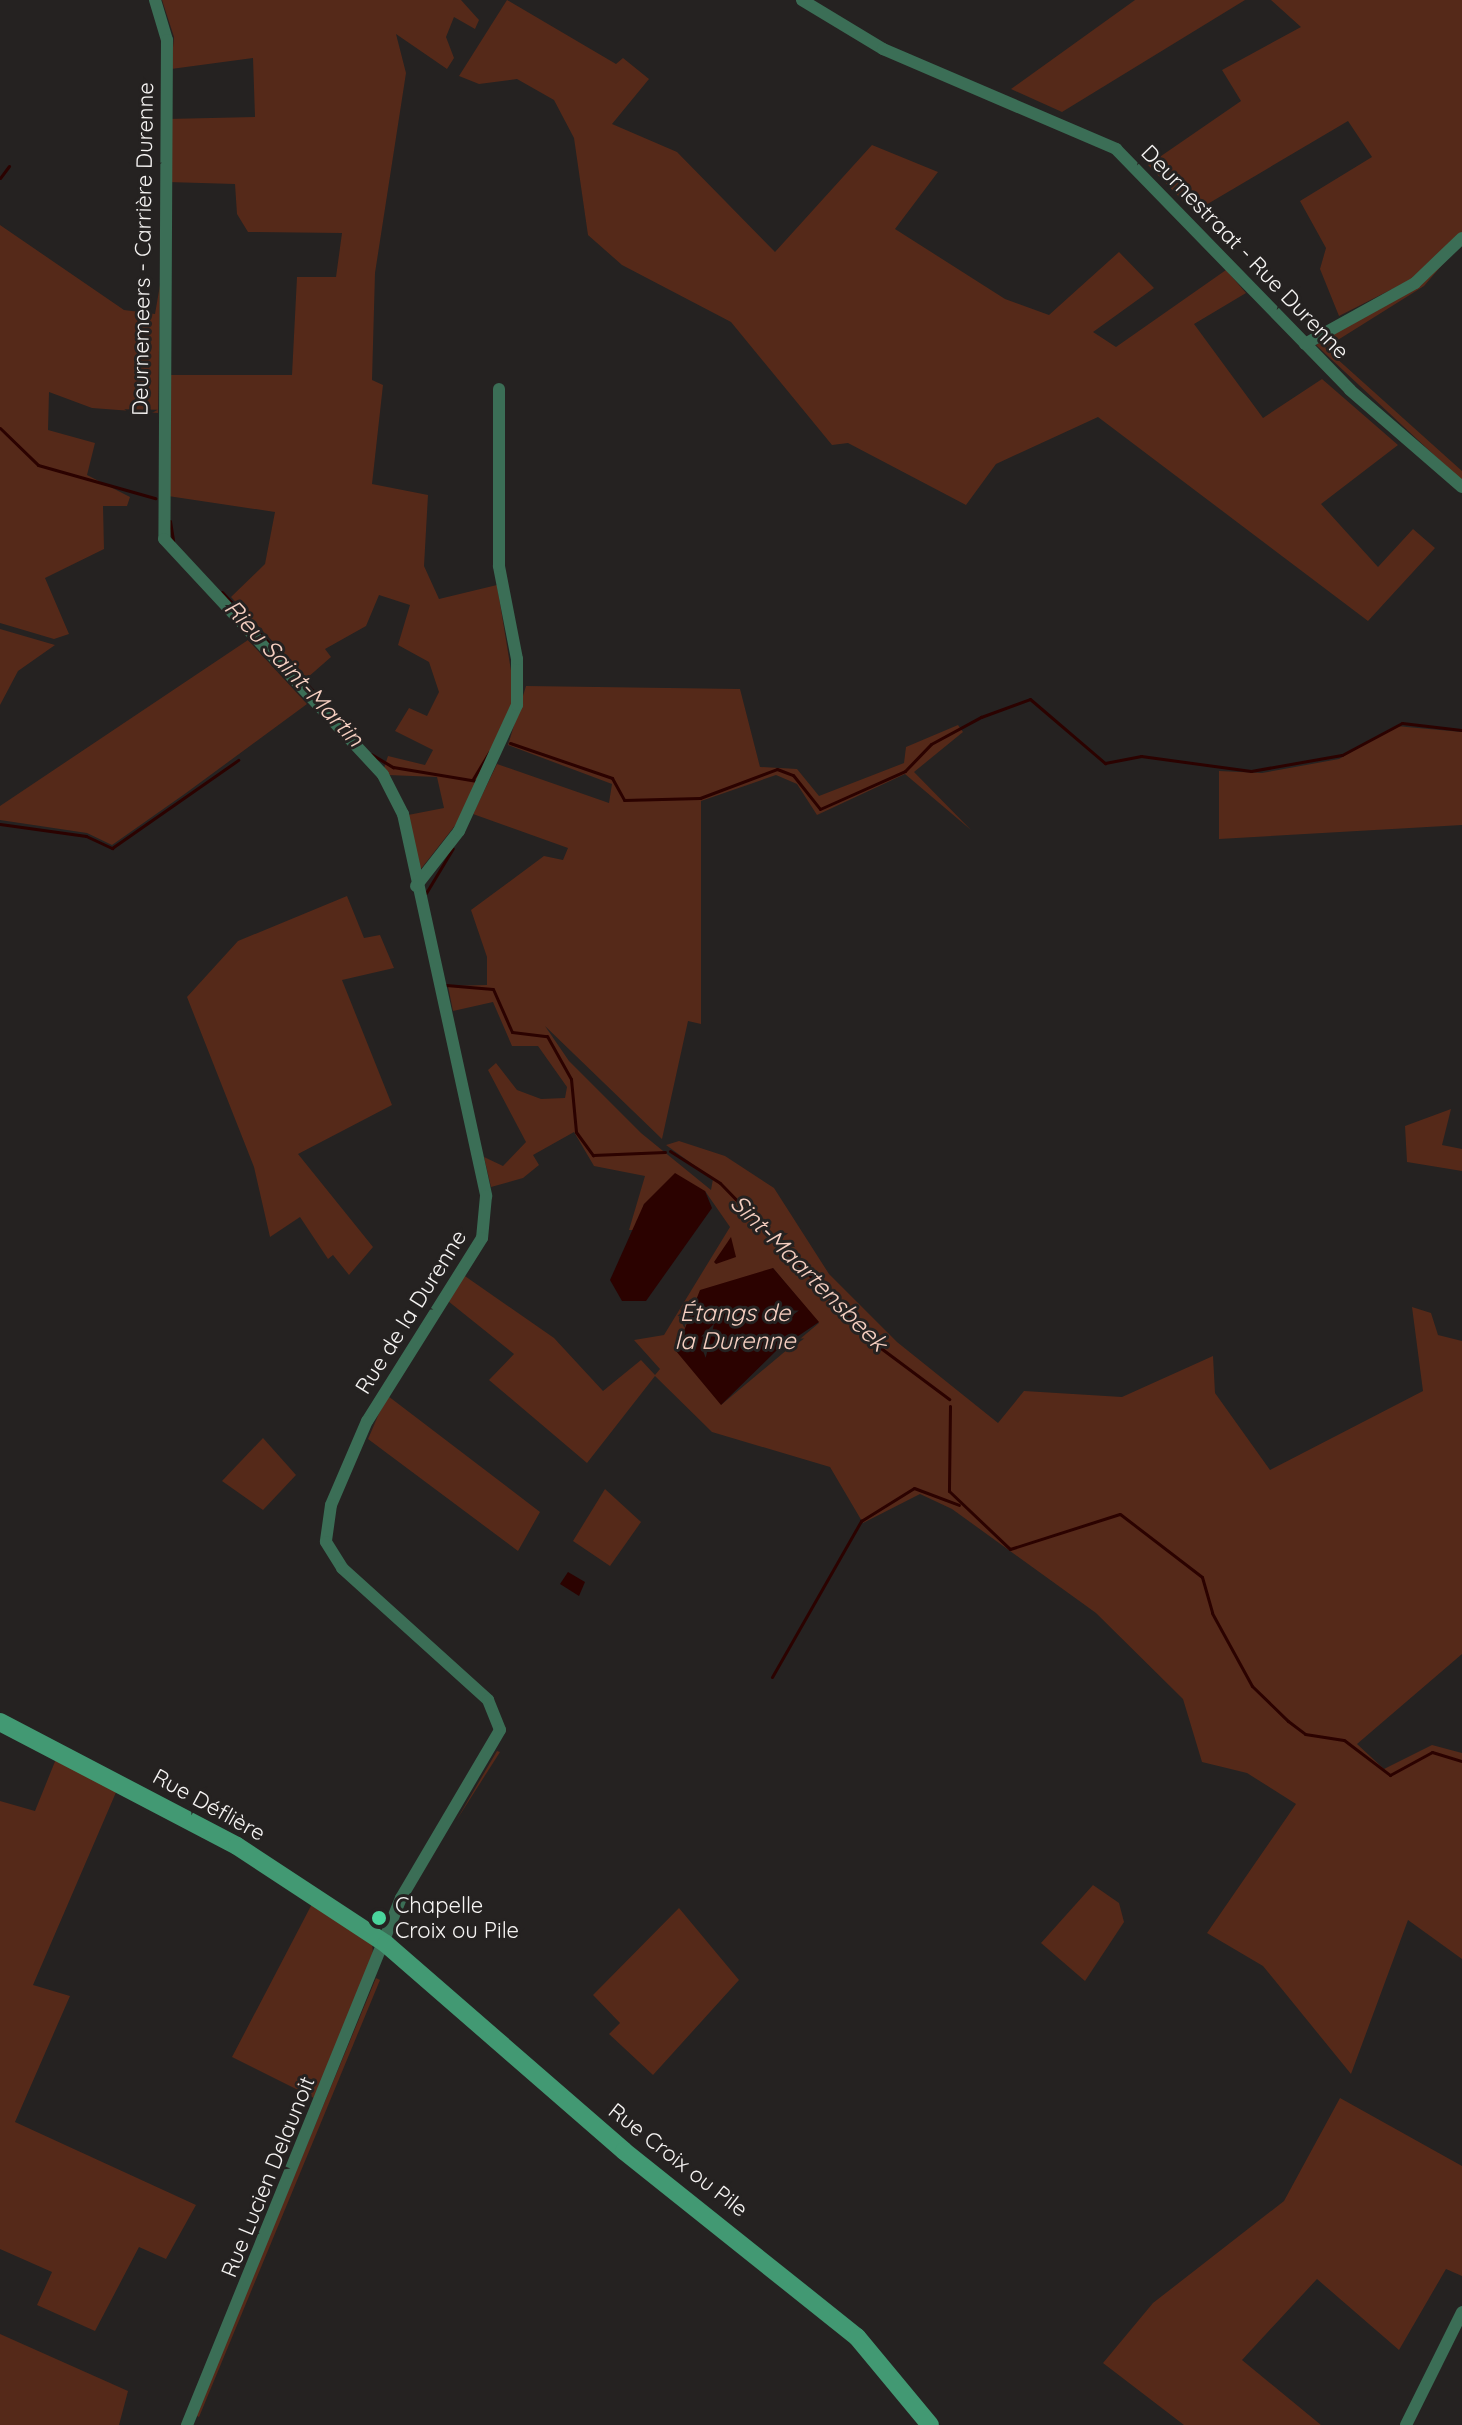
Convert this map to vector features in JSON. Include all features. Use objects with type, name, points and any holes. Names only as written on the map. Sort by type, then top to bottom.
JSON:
[{"type":"street","name":"Deurnemeers - Carrière Durenne","points":[[155,0],[167,40],[160,501]]},
{"type":"street","name":"Deurnestraat - Rue Durenne","points":[[802,0],[883,49],[1116,149],[1305,344],[1462,487]]},
{"type":"street","points":[[1305,344],[1415,283],[1462,238]]},
{"type":"street","points":[[416,886],[443,854],[499,753],[520,686],[499,566],[499,389]]},
{"type":"street","name":"Rue de la Durenne","points":[[160,501],[170,552],[383,775],[403,814],[488,1224],[367,1421],[331,1505],[326,1542],[342,1568],[488,1700],[500,1730],[401,1898],[386,1944]]},
{"type":"street","name":"Rue Déflière","points":[[0,1722],[237,1846],[386,1944]]},
{"type":"street","name":"Rue Lucien Delaunoit","points":[[187,2425],[386,1944]]},
{"type":"street","name":"Rue Croix ou Pile","points":[[386,1944],[613,2142],[857,2337],[930,2425]]},
{"type":"street","points":[[1406,2425],[1462,2312]]},
{"type":"shaded area","points":[[162,0],[461,0],[479,20],[475,29],[454,17],[446,37],[454,58],[447,69],[396,34],[406,73],[375,273],[372,380],[383,385],[372,484],[428,495],[424,566],[439,599],[497,585],[516,701],[457,823],[420,870],[408,815],[444,808],[437,777],[388,775],[384,768],[388,756],[425,765],[433,750],[395,731],[409,708],[427,716],[439,692],[429,662],[398,645],[410,605],[379,595],[366,626],[325,649],[331,657],[307,678],[231,597],[265,564],[275,512],[168,496],[168,375],[292,375],[297,277],[336,277],[342,233],[248,232],[237,214],[235,184],[167,182],[167,119],[255,117],[253,58],[171,69],[174,37]]},
{"type":"shaded area","points":[[507,0],[616,64],[623,58],[649,79],[612,124],[677,152],[775,252],[872,145],[938,172],[895,229],[1005,299],[1049,315],[1119,252],[1154,288],[1093,332],[1116,347],[1226,270],[1246,293],[1194,324],[1263,418],[1322,379],[1398,445],[1321,504],[1378,567],[1413,529],[1435,548],[1368,621],[1098,417],[996,464],[966,505],[848,443],[832,445],[731,322],[622,265],[588,235],[574,138],[554,100],[517,79],[479,84],[459,76]]},
{"type":"shaded area","points":[[1135,0],[1245,0],[1062,112],[1011,89]]},
{"type":"shaded area","points":[[1271,0],[1462,0],[1462,233],[1410,280],[1339,316],[1320,269],[1326,248],[1300,201],[1372,157],[1348,121],[1194,212],[1148,165],[1241,101],[1222,70],[1301,27]]},
{"type":"shaded area","points":[[0,225],[124,310],[155,314],[160,285],[158,413],[92,408],[49,392],[48,430],[95,443],[87,475],[130,497],[127,506],[103,506],[104,549],[45,578],[69,634],[54,639],[0,623]]},
{"type":"shaded area","points":[[1462,242],[1424,286],[1325,348],[1462,471],[1462,481],[1316,345],[1398,296]]},
{"type":"shaded area","points":[[0,629],[55,645],[18,671],[0,705]]},
{"type":"shaded area","points":[[248,640],[307,704],[186,793],[112,845],[87,833],[0,820],[0,806]]},
{"type":"shaded area","points":[[526,686],[740,689],[760,767],[797,769],[819,796],[904,763],[906,747],[958,725],[963,732],[914,772],[971,830],[905,774],[817,815],[797,784],[776,775],[701,801],[701,1024],[688,1021],[662,1139],[545,1026],[569,1061],[641,1133],[711,1190],[713,1179],[666,1145],[679,1141],[725,1156],[774,1188],[829,1274],[897,1342],[998,1423],[1024,1391],[1122,1397],[1213,1356],[1215,1393],[1270,1470],[1423,1391],[1412,1307],[1431,1313],[1438,1335],[1462,1341],[1462,1654],[1357,1744],[1384,1769],[1432,1745],[1462,1753],[1462,1959],[1408,1920],[1351,2074],[1263,1966],[1207,1933],[1296,1804],[1247,1773],[1202,1762],[1183,1699],[1096,1613],[952,1509],[920,1494],[863,1523],[830,1467],[712,1432],[655,1376],[587,1463],[489,1380],[514,1354],[448,1301],[462,1274],[554,1338],[603,1391],[641,1360],[655,1375],[660,1369],[634,1340],[664,1335],[730,1227],[705,1191],[644,1204],[636,1230],[629,1230],[645,1176],[594,1166],[574,1132],[533,1155],[539,1165],[523,1178],[491,1187],[484,1157],[503,1166],[526,1142],[488,1070],[496,1063],[517,1090],[541,1099],[565,1098],[567,1087],[538,1046],[512,1046],[493,1002],[453,1011],[448,986],[487,985],[487,957],[471,910],[544,856],[563,860],[568,848],[473,814],[497,764],[609,803],[612,784],[508,745]],"holes":[[[773,1268],[819,1323],[721,1405]]]},
{"type":"shaded area","points":[[1396,726],[1462,732],[1462,825],[1219,839],[1219,771],[1262,773],[1339,759]]},
{"type":"shaded area","points":[[347,896],[364,938],[380,935],[394,968],[342,980],[392,1105],[298,1154],[373,1247],[349,1275],[333,1255],[328,1259],[300,1217],[270,1237],[254,1167],[187,997],[238,941]]},
{"type":"shaded area","points":[[1451,1109],[1442,1145],[1462,1149],[1462,1171],[1407,1162],[1405,1126]]},
{"type":"shaded area","points":[[388,1396],[540,1512],[518,1551],[368,1439],[378,1416],[361,1449]]},
{"type":"shaded area","points":[[263,1438],[296,1475],[263,1510],[222,1481]]},
{"type":"shaded area","points":[[605,1489],[641,1522],[610,1566],[573,1541]]},
{"type":"shaded area","points":[[497,1751],[500,1752],[456,1821]]},
{"type":"shaded area","points":[[56,1759],[117,1790],[33,1985],[70,1996],[15,2122],[196,2205],[166,2259],[139,2247],[95,2331],[37,2305],[52,2272],[0,2249],[0,1801],[35,1811]]},
{"type":"shaded area","points":[[1093,1885],[1119,1903],[1124,1922],[1085,1981],[1041,1943]]},
{"type":"shaded area","points":[[313,1902],[372,1939],[373,1955],[314,2098],[232,2057]]},
{"type":"shaded area","points":[[679,1908],[739,1980],[653,2075],[609,2034],[620,2023],[593,1995]]},
{"type":"shaded area","points":[[376,1978],[380,1980],[199,2417],[195,2415]]},
{"type":"shaded area","points":[[1340,2098],[1462,2166],[1462,2276],[1446,2269],[1399,2350],[1317,2279],[1242,2360],[1321,2425],[1184,2425],[1103,2363],[1153,2303],[1284,2201]]},
{"type":"shaded area","points":[[0,2334],[128,2391],[119,2425],[0,2425]]},
{"type":"water","name":"Étangs de la Durenne","points":[[675,1173],[705,1191],[712,1208],[646,1301],[622,1301],[610,1280],[644,1204]]},
{"type":"water","points":[[731,1237],[736,1257],[716,1264],[714,1262]]},
{"type":"water","name":"Étangs de la Durenne","points":[[773,1268],[819,1322],[776,1351],[721,1405],[676,1351],[700,1290]]},
{"type":"water","points":[[568,1572],[585,1582],[579,1596],[560,1584]]},
{"type":"waterway","name":"Sint-Maartensbeek","points":[[0,178],[9,166]]},
{"type":"waterway","name":"Rieu Saint-Martin","points":[[0,428],[38,465],[155,498]]},
{"type":"waterway","name":"Rieu Saint-Martin","points":[[170,521],[173,541]]},
{"type":"waterway","name":"Rieu Saint-Martin","points":[[222,592],[314,692]]},
{"type":"waterway","points":[[510,743],[612,778],[624,800],[700,798],[777,769],[793,775],[820,809],[905,771],[931,744],[981,717],[1030,699],[1105,763],[1141,756],[1251,771],[1342,755],[1402,723],[1462,730]]},
{"type":"waterway","points":[[473,779],[489,752]]},
{"type":"waterway","name":"Rieu Saint-Martin","points":[[371,754],[393,767],[477,781]]},
{"type":"waterway","points":[[0,824],[86,836],[112,848],[238,760]]},
{"type":"waterway","name":"Rieu Saint-Martin","points":[[426,893],[453,848]]},
{"type":"waterway","points":[[446,985],[493,989],[512,1032],[547,1036],[571,1079],[576,1132],[593,1155],[665,1152]]},
{"type":"waterway","name":"Sint-Maartensbeek","points":[[670,1151],[720,1183],[878,1346],[949,1399]]},
{"type":"waterway","points":[[950,1406],[949,1491],[1010,1549],[1120,1514],[1202,1577],[1212,1613],[1252,1686],[1305,1734],[1344,1740],[1390,1775],[1432,1752],[1462,1761]]},
{"type":"waterway","points":[[772,1677],[861,1521],[914,1488],[959,1505]]},
{"type":"place","name":"Chapelle Croix ou Pile","points":[[379,1918]]}]
